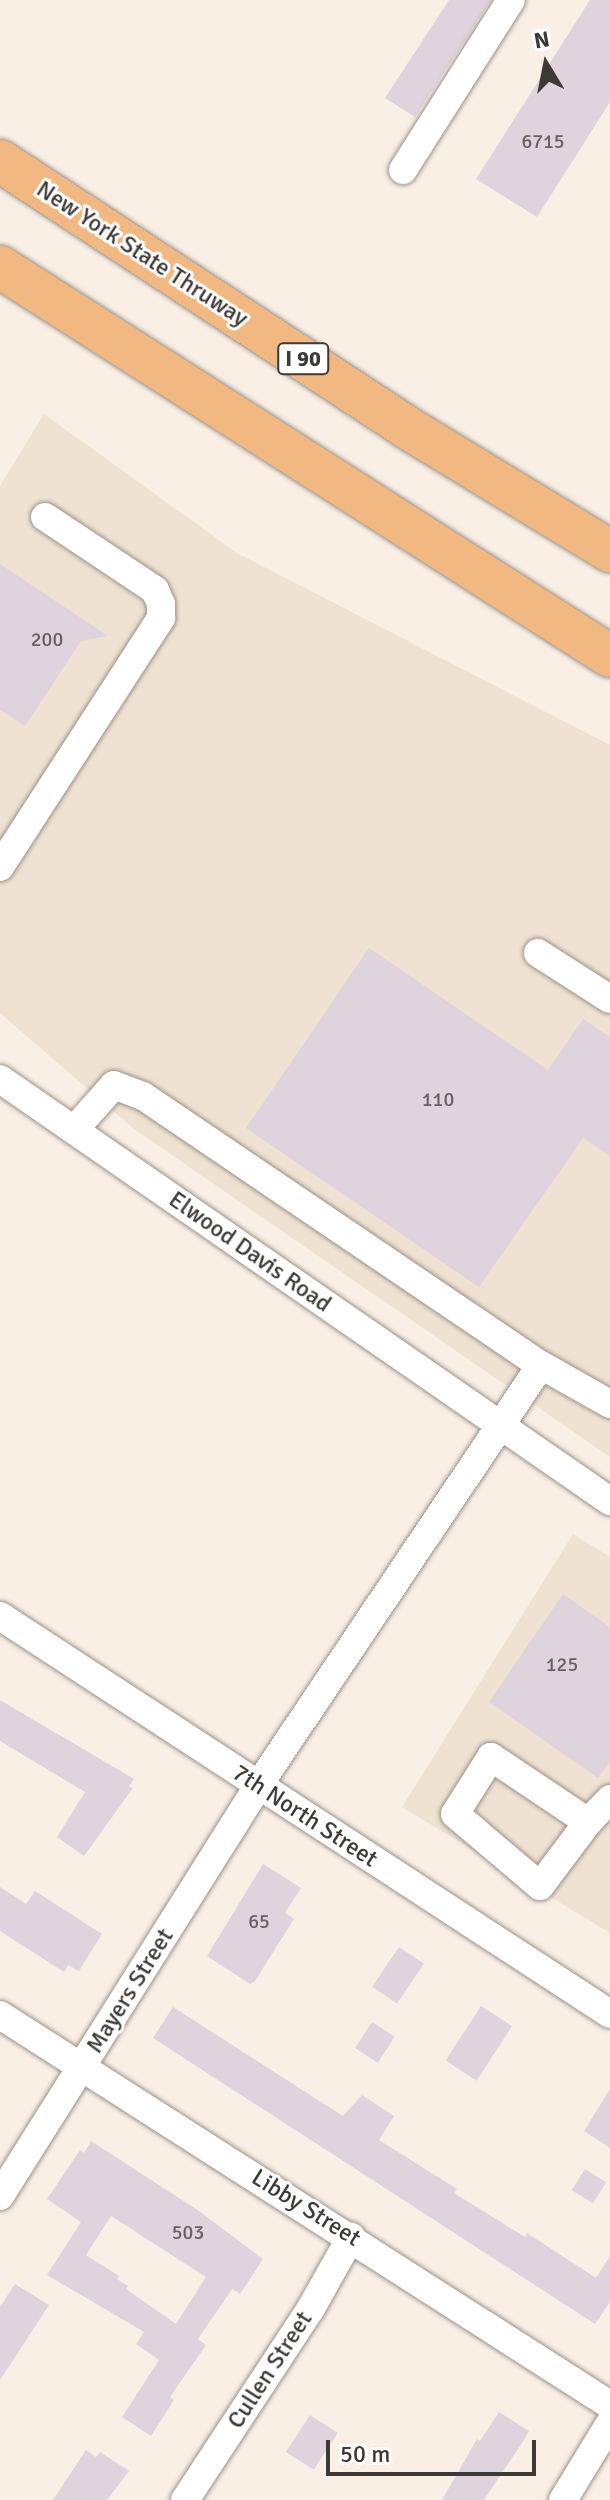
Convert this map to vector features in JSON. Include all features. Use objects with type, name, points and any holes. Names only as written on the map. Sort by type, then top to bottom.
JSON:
[{"type":"highway","name":"New York State Thruway","points":[[0,161],[406,427],[610,551]]},
{"type":"highway","points":[[0,267],[610,656]]},
{"type":"street","points":[[403,170],[511,0]]},
{"type":"street","points":[[0,867],[161,618],[161,604],[155,590],[45,517]]},
{"type":"street","points":[[538,953],[610,999]]},
{"type":"street","name":"Elwood Davis Road","points":[[0,1079],[610,1501]]},
{"type":"street","points":[[74,1130],[114,1085],[143,1096],[541,1365],[610,1404]]},
{"type":"street","points":[[258,1786],[541,1365]]},
{"type":"street","name":"7th North Street","points":[[0,1616],[610,2014]]},
{"type":"street","points":[[588,1822],[491,1757],[455,1814],[540,1886],[588,1822],[610,1799]]},
{"type":"street","name":"Mayers Street","points":[[0,2196],[258,1786]]},
{"type":"street","name":"Libby Street","points":[[0,2015],[610,2405]]},
{"type":"street","name":"Cullen Street","points":[[185,2500],[310,2310],[351,2237]]},
{"type":"street","points":[[563,2500],[610,2423]]},
{"type":"shaded area","points":[[44,414],[237,553],[610,745],[610,1457],[134,1129],[0,1013],[0,486]]},
{"type":"shaded area","points":[[573,1534],[610,1557],[610,1933],[402,1807]]},
{"type":"building","points":[[449,0],[491,0],[415,117],[385,98]]},
{"type":"building","points":[[590,0],[610,0],[610,102],[537,217],[476,179]]},
{"type":"building","points":[[0,564],[108,636],[81,641],[25,726],[0,710]]},
{"type":"building","points":[[369,948],[548,1070],[583,1019],[610,1037],[610,1156],[583,1138],[479,1287],[246,1128]]},
{"type":"building","points":[[563,1594],[610,1627],[610,1761],[598,1778],[489,1702]]},
{"type":"building","points":[[0,1700],[134,1779],[129,1786],[133,1788],[84,1856],[57,1837],[85,1792],[0,1741]]},
{"type":"building","points":[[263,1864],[301,1888],[285,1913],[294,1919],[255,1981],[250,1984],[207,1956]]},
{"type":"building","points":[[0,1887],[26,1904],[35,1891],[102,1934],[79,1971],[68,1965],[64,1972],[0,1931]]},
{"type":"building","points":[[399,1947],[424,1964],[397,2004],[372,1987]]},
{"type":"building","points":[[481,2006],[512,2026],[477,2081],[446,2061]]},
{"type":"building","points":[[173,2007],[343,2116],[362,2095],[394,2116],[379,2140],[457,2189],[454,2193],[525,2237],[527,2233],[596,2278],[610,2256],[610,2302],[595,2324],[153,2038]]},
{"type":"building","points":[[372,2022],[395,2037],[378,2063],[355,2048]]},
{"type":"building","points":[[610,2089],[610,2148],[584,2131]]},
{"type":"building","points":[[91,2141],[199,2211],[263,2259],[240,2294],[232,2289],[198,2339],[206,2345],[170,2397],[174,2400],[151,2436],[122,2417],[159,2360],[136,2344],[144,2332],[47,2275],[81,2222],[47,2199],[80,2150],[84,2153]],"holes":[[[111,2216],[206,2277],[176,2324],[126,2289],[128,2286],[117,2279],[119,2276],[86,2255]]]},
{"type":"building","points":[[585,2169],[606,2182],[593,2203],[572,2190]]},
{"type":"building","points":[[15,2284],[49,2305],[0,2380],[0,2307]]},
{"type":"building","points":[[499,2412],[529,2431],[522,2443],[484,2500],[442,2500],[477,2439],[480,2441]]},
{"type":"building","points":[[310,2415],[338,2433],[314,2470],[286,2452]]},
{"type":"building","points":[[86,2450],[96,2457],[100,2452],[129,2471],[107,2500],[53,2500]]}]
